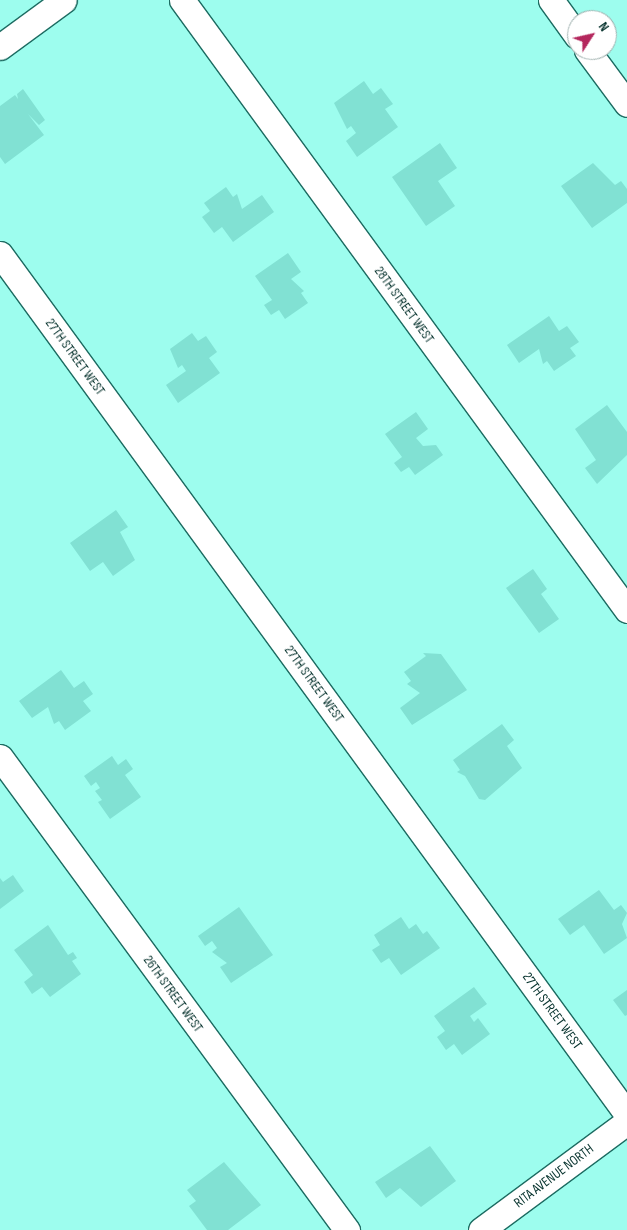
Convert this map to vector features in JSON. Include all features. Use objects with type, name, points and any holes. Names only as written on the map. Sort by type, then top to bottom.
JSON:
[{"type":"street","points":[[0,47],[64,0]]},
{"type":"street","name":"28TH STREET WEST","points":[[182,0],[627,610]]},
{"type":"street","points":[[551,0],[567,22]]},
{"type":"street","points":[[595,60],[627,104]]},
{"type":"street","name":"27TH STREET WEST","points":[[0,254],[627,1114]]},
{"type":"street","name":"26TH STREET WEST","points":[[0,757],[347,1230]]},
{"type":"street","name":"RITA AVENUE NORTH","points":[[482,1230],[627,1122]]},
{"type":"building","points":[[364,81],[373,94],[381,88],[393,104],[385,109],[398,127],[357,157],[346,141],[356,133],[351,126],[347,129],[334,103]]},
{"type":"building","points":[[23,89],[45,120],[39,125],[28,114],[44,135],[5,164],[0,157],[0,106],[15,95],[18,99],[17,94]]},
{"type":"building","points":[[440,143],[457,168],[438,181],[455,206],[426,226],[392,177]]},
{"type":"building","points":[[593,163],[615,185],[621,181],[627,189],[627,203],[592,228],[561,186]]},
{"type":"building","points":[[226,187],[233,197],[237,194],[242,209],[262,195],[274,212],[233,242],[222,227],[214,233],[202,217],[210,211],[204,203]]},
{"type":"building","points":[[288,253],[301,272],[291,279],[304,291],[301,293],[308,303],[285,319],[279,310],[271,315],[264,305],[272,300],[255,276]]},
{"type":"building","points":[[549,316],[559,331],[567,326],[579,342],[570,348],[576,356],[554,371],[547,361],[543,364],[539,349],[519,363],[507,345]]},
{"type":"building","points":[[192,333],[198,341],[206,336],[217,352],[209,358],[220,373],[178,403],[166,385],[186,371],[182,365],[178,368],[170,349]]},
{"type":"building","points":[[607,405],[627,432],[627,455],[597,484],[585,468],[596,460],[575,429]]},
{"type":"building","points":[[416,412],[428,429],[416,438],[423,446],[436,445],[443,455],[415,475],[409,467],[401,472],[394,463],[402,457],[385,434]]},
{"type":"building","points":[[116,510],[128,527],[120,532],[135,560],[113,576],[103,562],[90,571],[70,543]]},
{"type":"building","points":[[533,569],[547,589],[541,594],[559,619],[539,633],[506,588]]},
{"type":"building","points":[[423,653],[441,654],[467,690],[412,725],[400,708],[420,693],[407,684],[411,681],[404,672],[426,656]]},
{"type":"building","points":[[61,670],[74,688],[84,681],[93,694],[83,701],[91,711],[65,730],[59,721],[54,724],[48,707],[32,718],[19,701]]},
{"type":"building","points":[[502,724],[514,740],[507,746],[522,768],[485,800],[479,799],[465,776],[457,772],[460,770],[453,760]]},
{"type":"building","points":[[112,756],[118,765],[126,759],[133,769],[125,775],[141,797],[110,819],[98,802],[102,800],[95,791],[100,788],[96,782],[91,786],[84,776]]},
{"type":"building","points":[[13,875],[24,891],[0,909],[0,878],[3,882]]},
{"type":"building","points":[[599,890],[614,910],[621,905],[627,913],[622,924],[627,938],[604,954],[584,925],[570,935],[558,919]]},
{"type":"building","points":[[239,907],[273,955],[231,983],[220,967],[227,963],[212,952],[217,948],[212,941],[205,946],[198,936]]},
{"type":"building","points":[[401,917],[409,929],[416,924],[423,934],[427,931],[440,948],[401,975],[389,958],[381,963],[372,950],[380,945],[374,935]]},
{"type":"building","points":[[48,925],[68,955],[73,952],[77,958],[72,961],[81,974],[50,997],[42,987],[32,994],[24,982],[33,975],[14,950]]},
{"type":"building","points":[[474,987],[487,1004],[470,1016],[474,1022],[478,1018],[490,1034],[462,1055],[454,1044],[446,1050],[437,1037],[445,1031],[434,1016]]},
{"type":"building","points":[[627,990],[627,1015],[625,1016],[613,1000]]},
{"type":"building","points":[[430,1146],[456,1181],[421,1207],[400,1188],[386,1198],[375,1182]]},
{"type":"building","points":[[224,1162],[261,1205],[228,1230],[207,1230],[189,1206],[196,1201],[187,1190]]}]
